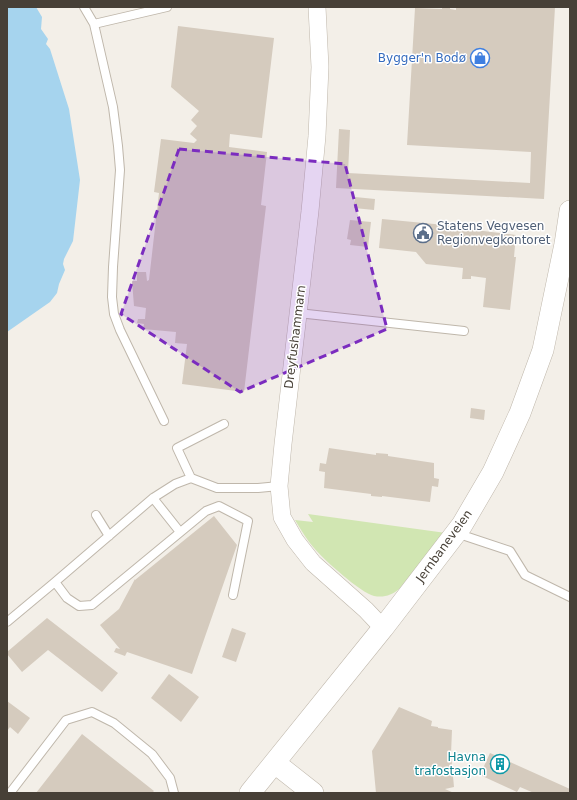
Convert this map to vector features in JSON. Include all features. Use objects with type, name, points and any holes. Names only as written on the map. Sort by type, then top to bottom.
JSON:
[{"type":"street","name":"Dreyfushammarn","points":[[317,7],[320,67],[317,136],[310,211],[282,444],[279,486],[282,517],[295,540],[313,562],[366,610],[383,628]]},
{"type":"street","name":"Jernbaneveien","points":[[250,793],[383,628],[462,525],[493,472],[520,413],[543,350],[565,266],[570,211]]},
{"type":"street","points":[[275,763],[313,793]]},
{"type":"lane","points":[[84,7],[94,24],[113,107],[118,146],[120,170],[112,282],[114,314],[120,330],[164,421]]},
{"type":"lane","points":[[94,24],[166,7]]},
{"type":"lane","points":[[298,313],[464,331]]},
{"type":"lane","points":[[191,478],[177,448],[224,424]]},
{"type":"lane","points":[[7,622],[153,498],[175,484],[191,478],[217,488],[258,488],[279,486]]},
{"type":"lane","points":[[153,498],[180,532]]},
{"type":"lane","points":[[55,582],[67,598],[79,606],[92,605],[206,511],[219,506],[248,521],[233,595]]},
{"type":"lane","points":[[96,516],[109,536]]},
{"type":"lane","points":[[455,533],[510,551],[525,575],[570,597]]},
{"type":"lane","points":[[10,793],[66,720],[92,712],[114,723],[152,754],[170,778],[174,793]]},
{"type":"highlighted area","points":[[179,149],[345,164],[387,329],[240,392],[121,314]]},
{"type":"green space","points":[[308,514],[446,533],[399,589],[388,596],[378,597],[368,594],[360,589],[325,560],[314,548],[295,520],[313,522]]},
{"type":"water","points":[[7,7],[36,7],[42,17],[41,29],[48,39],[46,44],[50,49],[69,109],[80,180],[73,241],[64,259],[63,264],[65,270],[57,293],[50,302],[7,332]]},
{"type":"building","points":[[442,7],[450,7],[450,9],[456,10],[456,7],[555,7],[544,199],[336,188],[339,129],[350,130],[348,173],[530,183],[531,152],[407,145],[415,8],[442,9]]},
{"type":"building","points":[[178,26],[274,38],[262,138],[230,134],[229,147],[267,152],[261,205],[266,206],[244,392],[182,384],[187,344],[175,343],[176,332],[143,329],[144,324],[137,323],[138,319],[145,319],[146,308],[134,306],[132,281],[137,281],[137,272],[146,272],[147,281],[149,280],[159,193],[154,192],[161,139],[194,143],[197,140],[190,134],[197,126],[191,120],[199,111],[171,87]]},
{"type":"building","points":[[355,197],[375,199],[374,210],[354,208]]},
{"type":"building","points":[[382,219],[455,226],[468,228],[467,229],[516,235],[514,257],[516,257],[510,310],[483,307],[486,278],[471,276],[471,279],[462,279],[463,268],[426,264],[416,252],[379,248]]},
{"type":"building","points":[[350,220],[371,222],[368,247],[350,245],[351,240],[347,239]]},
{"type":"building","points":[[471,408],[485,410],[484,420],[470,418]]},
{"type":"building","points":[[329,448],[376,455],[376,453],[388,454],[388,456],[434,463],[434,478],[439,479],[438,487],[432,486],[430,502],[371,496],[371,494],[324,488],[325,472],[319,471],[320,463],[326,464]]},
{"type":"building","points":[[214,516],[237,545],[192,674],[127,652],[125,656],[114,652],[116,648],[120,649],[100,625],[119,609],[135,579]]},
{"type":"building","points":[[47,618],[118,673],[102,692],[48,650],[22,672],[7,654],[7,652]]},
{"type":"building","points":[[232,628],[246,633],[236,662],[222,657]]},
{"type":"building","points":[[169,674],[199,697],[181,722],[151,698]]},
{"type":"building","points":[[7,701],[30,718],[18,734],[10,727],[7,731]]},
{"type":"building","points":[[399,707],[432,721],[431,726],[452,730],[451,754],[454,787],[445,789],[454,793],[376,793],[372,751]]},
{"type":"building","points":[[82,734],[154,791],[152,793],[36,793]]},
{"type":"building","name":"Havna trafostasjon","points":[[490,753],[570,789],[570,793],[534,793],[520,787],[517,792],[480,775]]},
{"type":"place","name":"Bygger'n Bodø","points":[[480,58]]},
{"type":"place","name":"Statens Vegvesen Regionvegkontoret","points":[[423,233]]},
{"type":"place","name":"Havna trafostasjon","points":[[500,764]]}]
